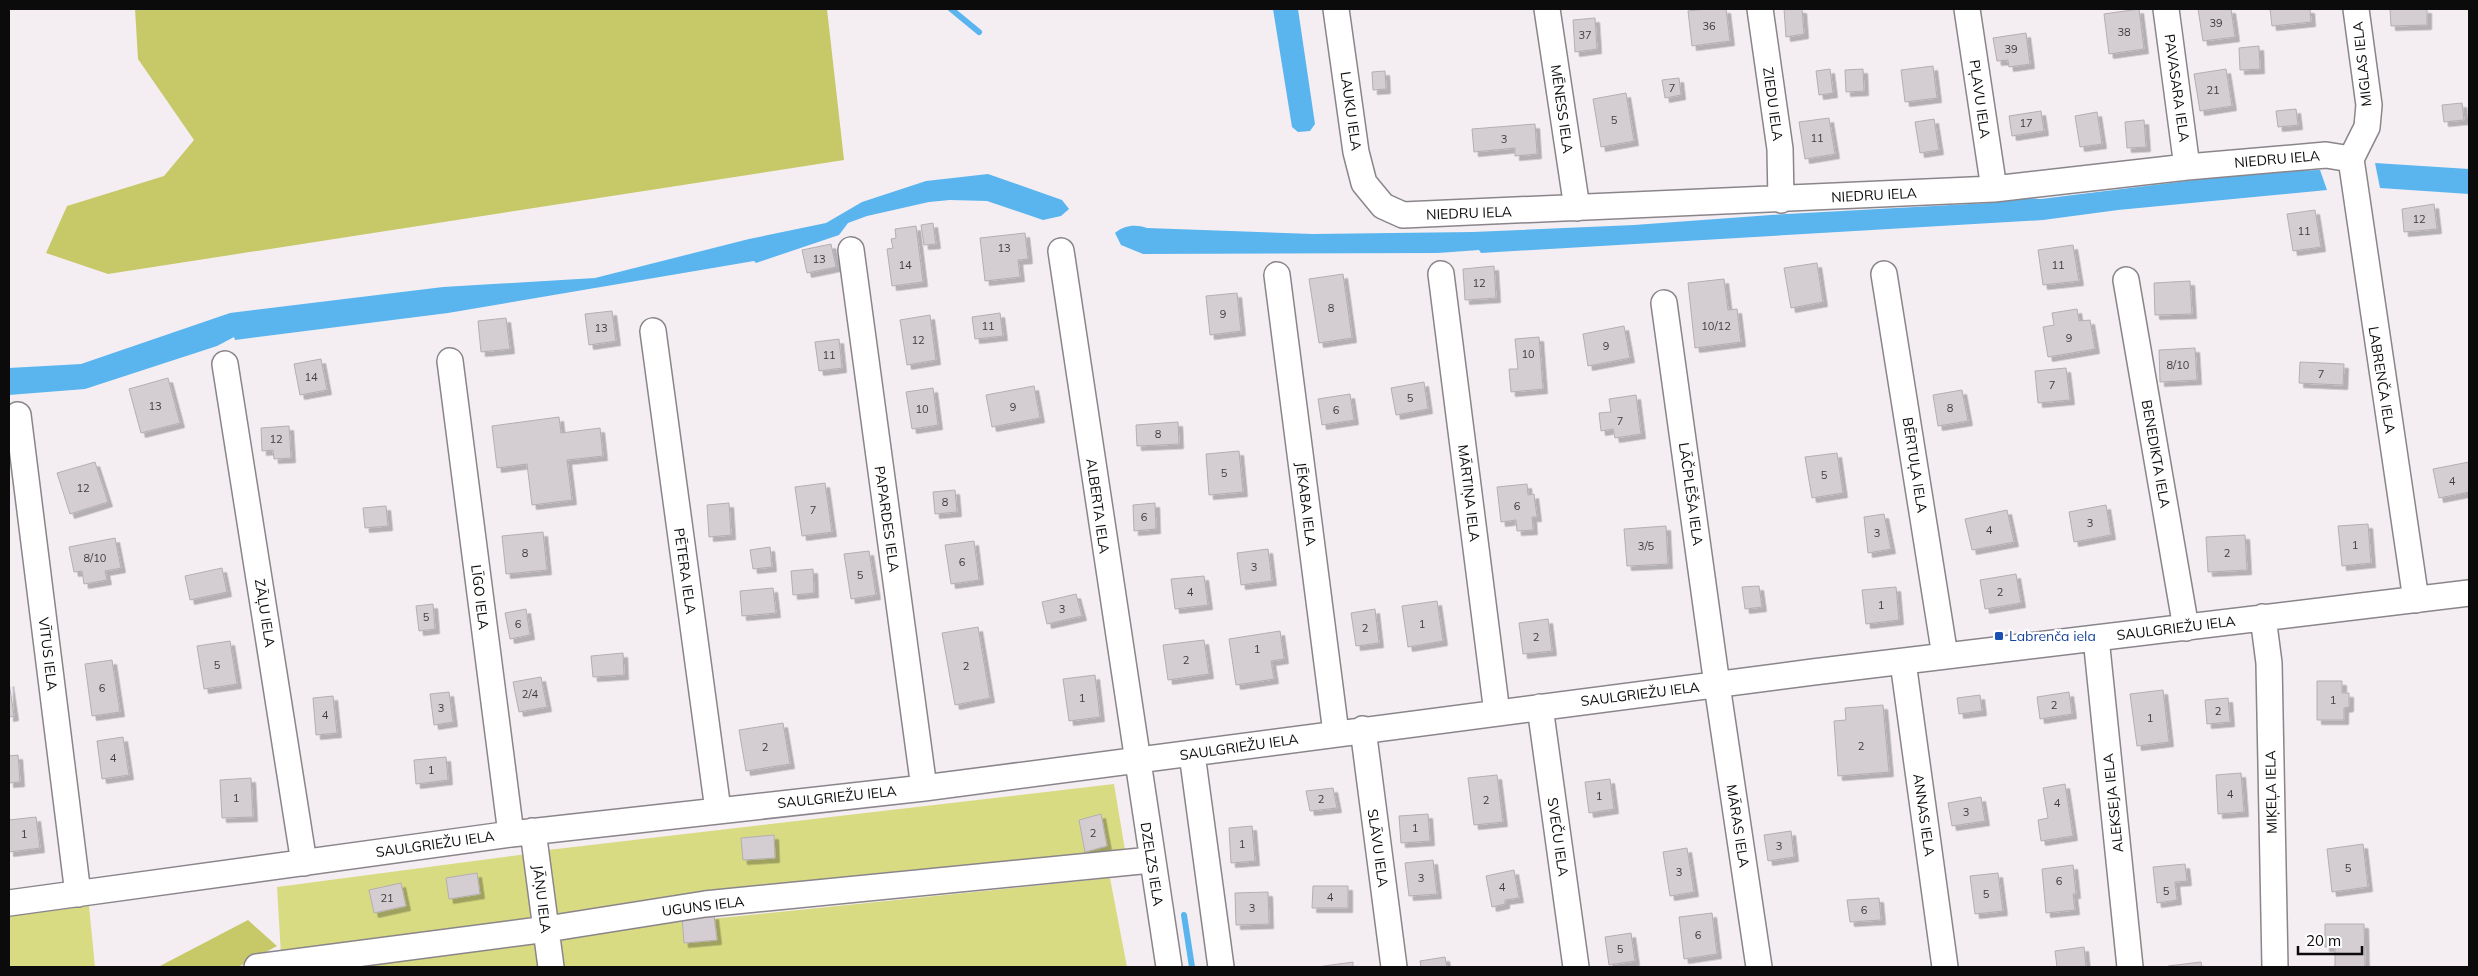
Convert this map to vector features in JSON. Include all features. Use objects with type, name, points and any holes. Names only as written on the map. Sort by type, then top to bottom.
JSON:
[{"type":"street","name":"LAUKU IELA","points":[[1336,9],[1356,152],[1364,183],[1383,206]]},
{"type":"street","name":"MĒNESS IELA","points":[[1547,9],[1577,208]]},
{"type":"street","name":"ZIEDU IELA","points":[[1760,9],[1780,149],[1781,200]]},
{"type":"street","name":"PĻAVU IELA","points":[[1967,9],[1994,189]]},
{"type":"street","name":"PAVASARA IELA","points":[[2166,9],[2187,167]]},
{"type":"street","name":"MIGLAS IELA","points":[[2354,153],[2367,127],[2368,105],[2356,9]]},
{"type":"street","name":"NIEDRU IELA","points":[[1383,206],[1403,215],[1781,200],[1994,189],[2187,167],[2354,153]]},
{"type":"street","name":"LABRENČA IELA","points":[[2354,153],[2416,600]]},
{"type":"street","name":"PAPARDES IELA","points":[[851,250],[924,788]]},
{"type":"street","name":"ALBERTA IELA","points":[[1061,251],[1137,761]]},
{"type":"street","name":"JĒKABA IELA","points":[[1277,274],[1336,733]]},
{"type":"street","name":"MĀRTIŅA IELA","points":[[1441,274],[1497,713]]},
{"type":"street","name":"BĒRTUĻA IELA","points":[[1884,274],[1945,656]]},
{"type":"street","name":"BENEDIKTA IELA","points":[[2126,280],[2186,628]]},
{"type":"street","name":"LĀČPLĒŠA IELA","points":[[1664,303],[1717,685]]},
{"type":"street","name":"PĒTERA IELA","points":[[653,332],[718,810]]},
{"type":"street","name":"LĪGO IELA","points":[[450,361],[522,832]]},
{"type":"street","name":"ZĀĻU IELA","points":[[225,364],[304,863]]},
{"type":"street","name":"VĪTUS IELA","points":[[18,414],[78,894]]},
{"type":"street","name":"SAULGRIEŽU IELA","points":[[9,903],[522,832],[924,788],[1540,707],[2469,593]]},
{"type":"street","name":"MIĶEĻA IELA","points":[[2263,617],[2269,663],[2275,967]]},
{"type":"street","name":"ALEKSEJA IELA","points":[[2096,638],[2130,967]]},
{"type":"street","name":"ANNAS IELA","points":[[1903,662],[1944,967]]},
{"type":"street","name":"MĀRAS IELA","points":[[1717,685],[1759,967]]},
{"type":"street","name":"SVEČU IELA","points":[[1540,707],[1576,967]]},
{"type":"street","name":"SLĀVU IELA","points":[[1362,730],[1394,967]]},
{"type":"street","points":[[1192,754],[1221,967]]},
{"type":"street","name":"DZELZS IELA","points":[[1137,761],[1169,967]]},
{"type":"street","name":"JĀŅU IELA","points":[[522,832],[546,929],[551,967]]},
{"type":"street","name":"UGUNS IELA","points":[[257,967],[546,929],[705,904],[1151,860]]},
{"type":"green space","points":[[1114,784],[1126,856],[555,915],[548,850]]},
{"type":"green space","points":[[527,854],[534,922],[281,955],[277,887]]},
{"type":"green space","points":[[1110,878],[1127,967],[558,967],[554,935]]},
{"type":"green space","points":[[89,906],[95,967],[9,967],[9,916]]},
{"type":"green space","points":[[535,942],[538,967],[350,967]]},
{"type":"shaded area","points":[[135,9],[827,9],[844,160],[108,274],[46,253],[67,206],[164,176],[194,140],[138,59]]},
{"type":"shaded area","points":[[248,920],[277,946],[238,967],[158,967]]},
{"type":"water","points":[[1273,9],[1298,9],[1315,124],[1310,131],[1298,132],[1292,127]]},
{"type":"water","points":[[2375,163],[2469,169],[2469,194],[2380,188]]},
{"type":"water","points":[[2320,170],[2327,190],[2118,210],[2043,220],[1481,253],[1479,250],[1438,253],[1143,254],[1121,245],[1115,233],[1122,228],[1134,226],[1313,234],[1473,232],[1634,225],[1988,203],[2023,198],[2041,199],[2259,172]]},
{"type":"water","points":[[988,174],[1062,200],[1069,209],[1061,216],[1043,220],[987,201],[950,200],[929,202],[867,216],[848,223],[839,235],[756,263],[754,261],[448,313],[235,340],[234,337],[217,346],[85,389],[9,395],[9,368],[81,364],[230,313],[443,287],[595,278],[749,239],[826,223],[862,202],[926,181]]},
{"type":"building","points":[[1726,9],[1730,41],[1692,46],[1688,11]]},
{"type":"building","points":[[1784,9],[1802,9],[1804,34],[1786,37]]},
{"type":"building","points":[[2139,9],[2144,49],[2109,54],[2104,14]]},
{"type":"building","points":[[2198,9],[2231,9],[2235,37],[2203,41]]},
{"type":"building","points":[[2270,9],[2310,9],[2311,22],[2272,26]]},
{"type":"building","points":[[2390,9],[2427,9],[2427,25],[2391,26]]},
{"type":"building","points":[[1595,18],[1597,49],[1575,52],[1573,20]]},
{"type":"building","points":[[2026,33],[2030,64],[2009,67],[2008,60],[1997,61],[1993,38]]},
{"type":"building","points":[[2259,46],[2260,69],[2240,70],[2239,48]]},
{"type":"building","points":[[1933,66],[1937,98],[1905,102],[1901,70]]},
{"type":"building","points":[[1830,69],[1833,93],[1819,95],[1816,71]]},
{"type":"building","points":[[1863,69],[1864,91],[1846,92],[1845,70]]},
{"type":"building","points":[[2226,69],[2232,106],[2200,111],[2194,74]]},
{"type":"building","points":[[1385,71],[1386,89],[1373,90],[1372,72]]},
{"type":"building","points":[[1679,78],[1681,95],[1665,98],[1662,80]]},
{"type":"building","points":[[1626,93],[1634,141],[1601,147],[1593,99]]},
{"type":"building","points":[[2462,103],[2464,120],[2444,122],[2442,105]]},
{"type":"building","points":[[2296,109],[2298,125],[2278,127],[2276,111]]},
{"type":"building","points":[[2041,111],[2044,131],[2012,136],[2009,116]]},
{"type":"building","points":[[2097,112],[2102,144],[2080,147],[2075,116]]},
{"type":"building","points":[[1829,118],[1835,154],[1805,159],[1799,122]]},
{"type":"building","points":[[1934,119],[1939,150],[1920,153],[1915,122]]},
{"type":"building","points":[[2144,120],[2146,147],[2127,148],[2125,122]]},
{"type":"building","points":[[1535,124],[1537,154],[1515,156],[1515,148],[1474,152],[1472,129]]},
{"type":"building","points":[[2434,204],[2437,229],[2404,232],[2402,209]]},
{"type":"building","points":[[2315,210],[2321,247],[2293,251],[2287,214]]},
{"type":"building","points":[[933,223],[936,244],[924,245],[921,225]]},
{"type":"building","points":[[916,226],[923,282],[892,286],[887,249],[893,248],[891,239],[896,238],[895,229]]},
{"type":"building","points":[[1025,233],[1028,259],[1018,260],[1020,277],[985,281],[980,238]]},
{"type":"building","points":[[831,244],[836,267],[807,273],[802,250]]},
{"type":"building","points":[[2073,245],[2079,281],[2043,285],[2038,250]]},
{"type":"building","points":[[1817,263],[1823,302],[1791,308],[1784,268]]},
{"type":"building","points":[[1494,266],[1496,298],[1465,300],[1463,269]]},
{"type":"building","points":[[1343,274],[1352,338],[1319,343],[1309,279]]},
{"type":"building","points":[[1724,279],[1728,310],[1737,309],[1741,342],[1695,348],[1688,283]]},
{"type":"building","points":[[2190,281],[2192,314],[2155,315],[2154,283]]},
{"type":"building","points":[[1237,293],[1241,331],[1210,335],[1206,296]]},
{"type":"building","points":[[2077,309],[2079,321],[2090,320],[2095,349],[2048,357],[2043,327],[2054,325],[2052,313]]},
{"type":"building","points":[[612,311],[616,341],[589,345],[585,314]]},
{"type":"building","points":[[1000,313],[1003,336],[975,339],[972,317]]},
{"type":"building","points":[[930,315],[936,360],[907,365],[900,320]]},
{"type":"building","points":[[506,318],[510,349],[481,352],[478,321]]},
{"type":"building","points":[[1624,326],[1630,358],[1588,366],[1583,334]]},
{"type":"building","points":[[1539,337],[1543,389],[1511,392],[1509,369],[1518,369],[1515,339]]},
{"type":"building","points":[[839,339],[842,368],[819,371],[815,342]]},
{"type":"building","points":[[2195,348],[2197,380],[2160,382],[2159,350]]},
{"type":"building","points":[[321,359],[327,390],[300,395],[294,364]]},
{"type":"building","points":[[2300,362],[2344,364],[2343,385],[2299,383]]},
{"type":"building","points":[[2066,368],[2070,400],[2038,403],[2035,371]]},
{"type":"building","points":[[168,378],[180,423],[141,433],[129,389]]},
{"type":"building","points":[[1424,382],[1428,409],[1396,415],[1391,388]]},
{"type":"building","points":[[1034,386],[1040,418],[992,427],[986,395]]},
{"type":"building","points":[[933,388],[938,425],[912,429],[906,392]]},
{"type":"building","points":[[1962,390],[1968,421],[1938,426],[1933,395]]},
{"type":"building","points":[[1350,394],[1354,420],[1322,425],[1318,399]]},
{"type":"building","points":[[1636,395],[1641,434],[1615,438],[1613,429],[1601,431],[1599,413],[1611,412],[1609,399]]},
{"type":"building","points":[[559,417],[561,433],[600,428],[603,456],[567,460],[572,500],[532,505],[527,464],[497,468],[492,426]]},
{"type":"building","points":[[1178,422],[1179,444],[1137,446],[1136,425]]},
{"type":"building","points":[[289,426],[291,458],[274,459],[273,450],[262,451],[261,428]]},
{"type":"building","points":[[1239,451],[1243,492],[1209,495],[1206,454]]},
{"type":"building","points":[[1837,453],[1843,493],[1812,498],[1805,457]]},
{"type":"building","points":[[95,462],[108,502],[70,514],[57,473]]},
{"type":"building","points":[[2469,462],[2469,492],[2439,498],[2433,469]]},
{"type":"building","points":[[825,483],[832,532],[802,536],[795,487]]},
{"type":"building","points":[[1527,484],[1528,495],[1534,494],[1537,517],[1532,517],[1533,530],[1517,531],[1516,520],[1501,522],[1497,487]]},
{"type":"building","points":[[955,490],[957,512],[935,514],[933,492]]},
{"type":"building","points":[[729,503],[731,535],[709,537],[707,505]]},
{"type":"building","points":[[1155,503],[1156,529],[1134,531],[1133,505]]},
{"type":"building","points":[[2106,505],[2111,535],[2074,542],[2069,512]]},
{"type":"building","points":[[386,506],[388,526],[365,528],[363,508]]},
{"type":"building","points":[[2007,510],[2014,542],[1972,550],[1965,519]]},
{"type":"building","points":[[1884,514],[1891,549],[1868,553],[1864,517]]},
{"type":"building","points":[[2368,524],[2371,563],[2342,566],[2338,526]]},
{"type":"building","points":[[1666,526],[1668,564],[1627,566],[1624,529]]},
{"type":"building","points":[[543,532],[547,570],[506,574],[502,536]]},
{"type":"building","points":[[2245,535],[2247,570],[2208,572],[2206,537]]},
{"type":"building","points":[[115,538],[121,568],[105,571],[107,580],[84,584],[82,571],[74,572],[69,547]]},
{"type":"building","points":[[974,541],[979,580],[951,584],[945,545]]},
{"type":"building","points":[[770,547],[772,567],[753,569],[750,550]]},
{"type":"building","points":[[1268,549],[1272,581],[1241,585],[1237,553]]},
{"type":"building","points":[[869,551],[876,595],[851,599],[844,554]]},
{"type":"building","points":[[222,568],[227,592],[190,600],[185,576]]},
{"type":"building","points":[[813,569],[814,593],[793,595],[791,571]]},
{"type":"building","points":[[2016,574],[2021,603],[1985,609],[1980,580]]},
{"type":"building","points":[[1204,576],[1208,605],[1175,609],[1171,579]]},
{"type":"building","points":[[1759,586],[1762,607],[1745,609],[1742,587]]},
{"type":"building","points":[[1896,587],[1899,620],[1866,624],[1862,590]]},
{"type":"building","points":[[773,588],[776,613],[742,616],[740,591]]},
{"type":"building","points":[[1076,594],[1082,616],[1047,624],[1042,602]]},
{"type":"building","points":[[1437,601],[1443,641],[1408,647],[1402,606]]},
{"type":"building","points":[[433,604],[435,629],[419,631],[416,606]]},
{"type":"building","points":[[526,609],[530,635],[510,639],[505,613]]},
{"type":"building","points":[[1375,609],[1379,643],[1356,646],[1351,613]]},
{"type":"building","points":[[1548,619],[1552,651],[1523,654],[1519,623]]},
{"type":"building","points":[[978,627],[990,698],[955,705],[942,633]]},
{"type":"building","points":[[1280,631],[1284,659],[1271,661],[1274,679],[1236,685],[1229,639]]},
{"type":"building","points":[[1204,640],[1209,674],[1168,680],[1163,645]]},
{"type":"building","points":[[230,641],[237,684],[204,689],[197,646]]},
{"type":"building","points":[[623,653],[624,675],[593,677],[591,656]]},
{"type":"building","points":[[112,660],[120,712],[92,716],[85,664]]},
{"type":"building","points":[[1095,675],[1100,717],[1069,721],[1063,679]]},
{"type":"building","points":[[541,677],[547,707],[519,712],[513,682]]},
{"type":"building","points":[[2317,681],[2342,681],[2342,693],[2349,693],[2349,707],[2344,708],[2344,720],[2317,720]]},
{"type":"building","points":[[9,682],[14,716],[9,717]]},
{"type":"building","points":[[2163,690],[2169,742],[2137,746],[2130,694]]},
{"type":"building","points":[[449,692],[453,722],[434,725],[430,694]]},
{"type":"building","points":[[2069,692],[2072,714],[2040,719],[2037,697]]},
{"type":"building","points":[[1980,695],[1982,711],[1959,714],[1957,698]]},
{"type":"building","points":[[333,696],[337,733],[316,735],[313,698]]},
{"type":"building","points":[[2228,698],[2230,722],[2207,724],[2205,700]]},
{"type":"building","points":[[1883,705],[1889,772],[1838,776],[1834,721],[1846,720],[1845,708]]},
{"type":"building","points":[[783,723],[790,764],[746,771],[739,730]]},
{"type":"building","points":[[123,737],[129,775],[102,779],[97,741]]},
{"type":"building","points":[[18,755],[20,782],[9,783],[9,756]]},
{"type":"building","points":[[446,757],[448,780],[416,784],[414,760]]},
{"type":"building","points":[[2241,773],[2244,812],[2218,814],[2216,775]]},
{"type":"building","points":[[1497,775],[1503,822],[1474,825],[1468,778]]},
{"type":"building","points":[[251,778],[253,817],[222,818],[220,780]]},
{"type":"building","points":[[1610,779],[1614,809],[1589,813],[1585,782]]},
{"type":"building","points":[[2065,784],[2073,836],[2041,841],[2038,820],[2048,818],[2043,788]]},
{"type":"building","points":[[1333,788],[1337,808],[1310,811],[1306,791]]},
{"type":"building","points":[[1981,797],[1985,821],[1952,826],[1948,803]]},
{"type":"building","points":[[1101,814],[1107,846],[1085,852],[1079,820]]},
{"type":"building","points":[[1428,814],[1430,841],[1401,843],[1399,816]]},
{"type":"building","points":[[36,817],[40,848],[9,852],[9,820]]},
{"type":"building","points":[[1252,826],[1255,861],[1231,863],[1229,828]]},
{"type":"building","points":[[1791,831],[1794,857],[1768,861],[1764,835]]},
{"type":"building","points":[[774,835],[775,858],[743,860],[741,838]]},
{"type":"building","points":[[2363,844],[2368,887],[2332,892],[2327,849]]},
{"type":"building","points":[[1687,848],[1694,892],[1670,896],[1663,852]]},
{"type":"building","points":[[1433,860],[1437,894],[1409,896],[1405,863]]},
{"type":"building","points":[[2185,864],[2187,881],[2175,882],[2177,900],[2157,903],[2153,867]]},
{"type":"building","points":[[2073,865],[2076,894],[2073,894],[2075,910],[2046,913],[2042,869]]},
{"type":"building","points":[[1514,870],[1519,898],[1505,900],[1505,904],[1492,907],[1486,876]]},
{"type":"building","points":[[477,873],[480,894],[449,899],[446,878]]},
{"type":"building","points":[[1998,873],[2003,911],[1975,914],[1970,876]]},
{"type":"building","points":[[401,883],[406,906],[374,913],[369,890]]},
{"type":"building","points":[[1313,886],[1348,886],[1348,908],[1312,908]]},
{"type":"building","points":[[1268,892],[1269,924],[1236,925],[1235,893]]},
{"type":"building","points":[[1879,898],[1881,920],[1850,922],[1847,900]]},
{"type":"building","points":[[1712,913],[1717,954],[1684,959],[1679,917]]},
{"type":"building","points":[[714,915],[717,940],[684,943],[682,918]]},
{"type":"building","points":[[2325,924],[2364,924],[2365,967],[2335,967],[2335,947],[2325,947]]},
{"type":"building","points":[[1631,933],[1635,961],[1609,965],[1605,937]]},
{"type":"building","points":[[2084,947],[2086,967],[2057,967],[2055,951]]},
{"type":"building","points":[[1445,957],[1447,967],[1421,967],[1420,961]]},
{"type":"building","points":[[1353,962],[1353,967],[1317,967]]},
{"type":"building","points":[[2201,962],[2202,967],[2168,967],[2168,966]]},
{"type":"waterway","points":[[951,9],[979,32]]},
{"type":"waterway","points":[[1184,915],[1192,967]]},
{"type":"place","name":"Labrenča iela","points":[[1999,636]]}]
